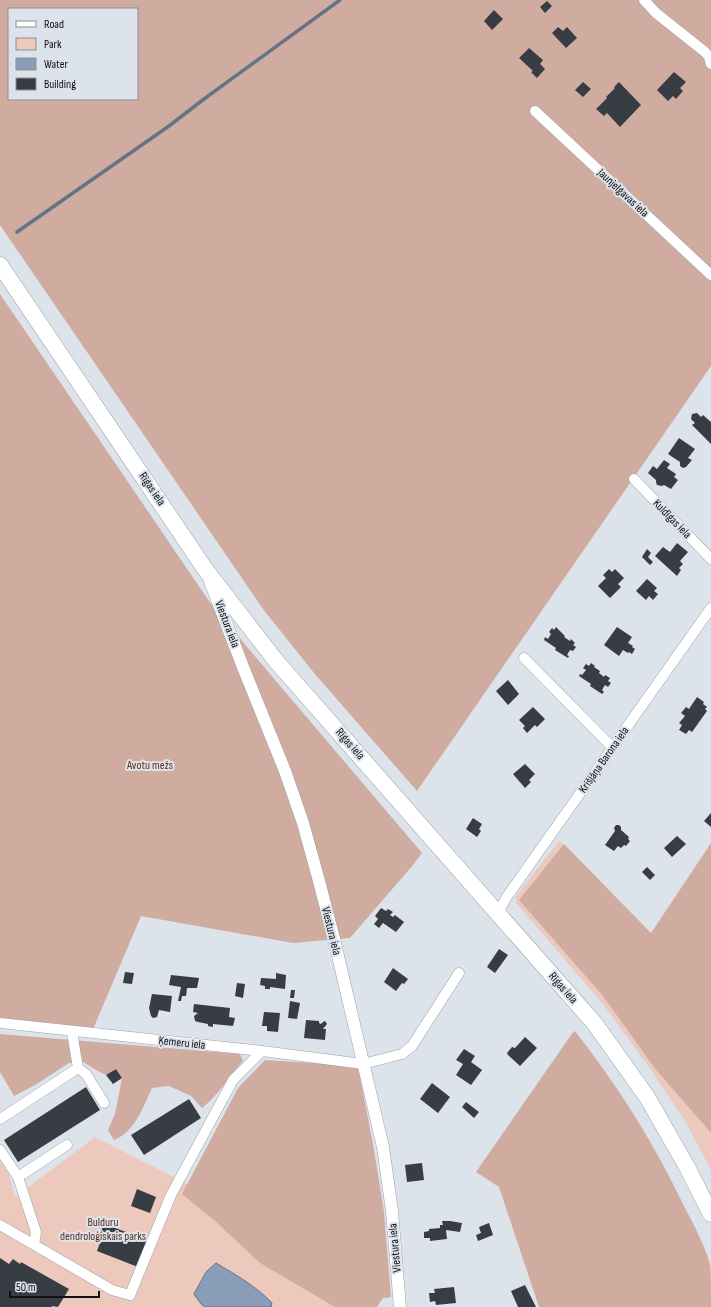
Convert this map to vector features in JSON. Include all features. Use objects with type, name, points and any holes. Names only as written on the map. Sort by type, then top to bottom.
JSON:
[{"type":"main road","name":"Rīgas iela","points":[[0,265],[206,569],[276,661],[595,1024],[647,1097],[687,1167],[711,1214]]},
{"type":"street","points":[[644,0],[656,13],[705,52],[709,57],[711,64]]},
{"type":"street","name":"Jaunjelgavas iela","points":[[535,111],[711,275]]},
{"type":"street","name":"Kuldīgas iela","points":[[634,479],[711,559]]},
{"type":"street","name":"Viestura iela","points":[[206,569],[229,632],[285,771],[303,823],[332,932],[383,1147],[392,1211],[400,1307]]},
{"type":"street","name":"Krišjāņa Barona iela","points":[[498,913],[506,898],[711,608]]},
{"type":"street","points":[[524,658],[612,747]]},
{"type":"street","points":[[363,1064],[402,1054],[412,1046],[459,973]]},
{"type":"street","name":"Ķemeru iela","points":[[0,1023],[72,1032],[262,1051],[363,1064]]},
{"type":"street","points":[[72,1032],[78,1068],[86,1074],[104,1103]]},
{"type":"street","points":[[0,1225],[112,1290],[130,1295],[171,1195],[233,1080],[262,1051]]},
{"type":"street","points":[[0,1119],[78,1068]]},
{"type":"street","points":[[18,1177],[66,1146]]},
{"type":"street","points":[[0,1150],[18,1177],[36,1232],[34,1245]]},
{"type":"green space","points":[[0,0],[711,0],[711,366],[417,791],[314,673],[263,609],[0,225]]},
{"type":"green space","name":"Avotu mežs","points":[[0,294],[209,601],[422,853],[350,938],[293,943],[141,916],[91,1034],[0,1023]]},
{"type":"green space","points":[[559,841],[564,844],[520,900],[603,996],[656,1070],[711,1133],[711,1170],[685,1121],[649,1067],[603,1004],[516,903],[516,896]]},
{"type":"green space","points":[[711,843],[711,1133],[656,1070],[603,996],[519,900],[564,844],[651,933]]},
{"type":"green space","points":[[575,1031],[606,1073],[648,1137],[695,1227],[710,1264],[711,1307],[539,1307],[499,1187],[476,1172]]},
{"type":"green space","points":[[0,1034],[240,1054],[243,1061],[218,1092],[202,1108],[191,1096],[169,1086],[152,1088],[142,1111],[133,1125],[128,1131],[114,1140],[108,1130],[115,1114],[122,1078],[116,1069],[106,1075],[83,1062],[69,1063],[35,1085],[14,1096],[0,1072]]},
{"type":"green space","points":[[265,1060],[358,1066],[384,1212],[391,1297],[383,1298],[377,1307],[335,1307],[260,1263],[215,1221],[182,1194],[238,1088]]},
{"type":"green space","name":"Bulduru dendroloģiskais parks","points":[[95,1137],[376,1280],[378,1307],[271,1307],[272,1303],[259,1291],[246,1281],[216,1263],[201,1304],[205,1307],[0,1307],[0,1161],[9,1174],[15,1197]]},
{"type":"water","points":[[216,1263],[246,1281],[259,1291],[272,1303],[271,1307],[205,1307],[201,1304],[194,1294],[206,1272]]},
{"type":"building","points":[[547,1],[552,6],[545,13],[540,7]]},
{"type":"building","points":[[494,10],[503,19],[492,30],[484,21]]},
{"type":"building","points":[[558,27],[563,31],[567,27],[577,38],[566,48],[552,33]]},
{"type":"building","points":[[529,48],[543,60],[540,64],[545,69],[537,78],[531,72],[533,71],[519,58]]},
{"type":"building","points":[[674,72],[686,82],[680,88],[683,91],[676,99],[673,96],[668,101],[657,90]]},
{"type":"building","points":[[583,82],[591,89],[583,97],[575,90]]},
{"type":"building","points":[[619,82],[641,105],[620,127],[607,113],[604,116],[596,109],[607,98],[606,97]]},
{"type":"building","points":[[697,413],[701,417],[703,415],[711,422],[711,444],[692,425],[695,423],[691,419],[692,414]]},
{"type":"building","points":[[679,438],[695,449],[688,458],[692,460],[686,467],[683,468],[680,466],[680,462],[668,454]]},
{"type":"building","points":[[664,460],[670,464],[667,468],[676,474],[674,477],[678,480],[671,489],[664,485],[657,485],[656,480],[648,473],[653,466],[657,469]]},
{"type":"building","points":[[677,543],[688,552],[680,561],[683,564],[679,568],[681,570],[677,576],[655,556],[663,547],[670,552]]},
{"type":"building","points":[[647,549],[651,553],[648,557],[653,562],[650,565],[642,557]]},
{"type":"building","points":[[609,569],[612,572],[615,569],[624,578],[618,584],[621,587],[610,598],[598,586],[606,578],[603,575]]},
{"type":"building","points":[[647,579],[657,588],[654,591],[658,594],[653,600],[649,596],[646,600],[636,591]]},
{"type":"building","points":[[556,627],[565,636],[564,637],[570,641],[571,639],[575,643],[573,645],[576,647],[573,651],[570,650],[567,655],[569,656],[568,658],[555,650],[556,648],[544,640],[545,637],[548,639],[551,634],[549,632],[552,628],[554,630]]},
{"type":"building","points":[[617,627],[632,637],[628,643],[635,649],[632,654],[623,650],[619,656],[604,645]]},
{"type":"building","points":[[591,663],[604,677],[605,675],[610,678],[608,681],[611,683],[608,687],[605,685],[602,690],[604,692],[602,694],[579,676],[586,670],[583,668],[586,664],[589,666]]},
{"type":"building","points":[[508,680],[519,694],[508,705],[496,691]]},
{"type":"building","points":[[697,697],[704,702],[703,704],[707,707],[705,709],[707,711],[692,732],[689,730],[686,734],[679,730],[682,725],[679,723],[685,716],[681,713],[686,707],[689,709]]},
{"type":"building","points":[[533,707],[545,719],[537,727],[535,725],[527,733],[523,728],[525,726],[519,720]]},
{"type":"building","points":[[525,764],[535,774],[529,780],[531,782],[525,788],[513,774]]},
{"type":"building","points":[[711,813],[711,827],[704,821]]},
{"type":"building","points":[[473,818],[482,824],[479,829],[481,831],[477,837],[466,829]]},
{"type":"building","points":[[616,825],[621,827],[621,830],[629,837],[628,839],[630,841],[626,846],[624,845],[621,848],[618,846],[614,851],[605,845],[615,831],[614,828]]},
{"type":"building","points":[[677,836],[686,844],[672,857],[664,848]]},
{"type":"building","points":[[647,867],[655,875],[650,880],[642,872]]},
{"type":"building","points":[[381,908],[386,911],[388,909],[393,912],[390,915],[393,917],[395,915],[404,922],[396,932],[383,923],[379,928],[374,924],[378,919],[375,916]]},
{"type":"building","points":[[499,949],[508,955],[495,973],[487,967]]},
{"type":"building","points":[[393,968],[408,979],[404,984],[402,983],[396,991],[384,982]]},
{"type":"building","points":[[125,972],[134,973],[132,984],[123,983]]},
{"type":"building","points":[[276,973],[286,975],[285,989],[270,987],[270,989],[265,989],[265,986],[260,985],[261,978],[276,979]]},
{"type":"building","points":[[171,975],[199,978],[197,988],[187,988],[186,996],[182,996],[181,1001],[178,1001],[181,987],[169,985]]},
{"type":"building","points":[[237,983],[245,984],[243,998],[235,996]]},
{"type":"building","points":[[291,990],[295,990],[294,998],[290,998]]},
{"type":"building","points":[[152,994],[172,996],[170,1012],[159,1010],[157,1017],[153,1018],[151,1016],[149,1008]]},
{"type":"building","points":[[290,1001],[300,1003],[297,1019],[288,1018]]},
{"type":"building","points":[[194,1004],[230,1008],[229,1017],[235,1018],[233,1026],[213,1024],[213,1027],[208,1026],[208,1024],[195,1021],[194,1016],[198,1013],[193,1012]]},
{"type":"building","points":[[264,1012],[280,1013],[278,1032],[267,1031],[267,1026],[262,1026]]},
{"type":"building","points":[[306,1020],[319,1021],[321,1024],[325,1021],[327,1024],[323,1029],[326,1029],[325,1040],[304,1038]]},
{"type":"building","points":[[525,1037],[537,1048],[520,1066],[507,1053],[512,1047],[515,1048]]},
{"type":"building","points":[[464,1049],[475,1056],[471,1062],[482,1070],[471,1085],[456,1075],[463,1064],[456,1060]]},
{"type":"building","points":[[116,1069],[122,1078],[113,1084],[106,1075]]},
{"type":"building","points":[[432,1083],[450,1097],[438,1113],[420,1099]]},
{"type":"building","points":[[86,1087],[100,1110],[18,1162],[4,1140]]},
{"type":"building","points":[[189,1099],[201,1118],[144,1155],[131,1135]]},
{"type":"building","points":[[466,1102],[479,1112],[474,1118],[462,1107]]},
{"type":"building","points":[[422,1163],[424,1180],[407,1182],[405,1165]]},
{"type":"building","points":[[137,1189],[156,1197],[150,1213],[131,1206]]},
{"type":"building","points":[[442,1221],[462,1223],[460,1232],[446,1230],[447,1239],[430,1241],[430,1238],[424,1238],[424,1232],[429,1231],[429,1229],[440,1228],[440,1225],[443,1225]]},
{"type":"building","points":[[489,1223],[493,1235],[478,1241],[476,1235],[481,1233],[479,1227]]},
{"type":"building","points":[[104,1224],[148,1240],[138,1267],[97,1251],[103,1235],[100,1234]]},
{"type":"building","points":[[0,1258],[9,1264],[13,1259],[20,1264],[21,1262],[69,1289],[58,1307],[0,1307]]},
{"type":"building","points":[[525,1285],[536,1307],[518,1307],[511,1291]]},
{"type":"building","points":[[454,1287],[456,1303],[436,1305],[435,1301],[430,1302],[429,1293],[435,1293],[434,1289]]},
{"type":"waterway","points":[[17,232],[169,126],[340,0]]}]
